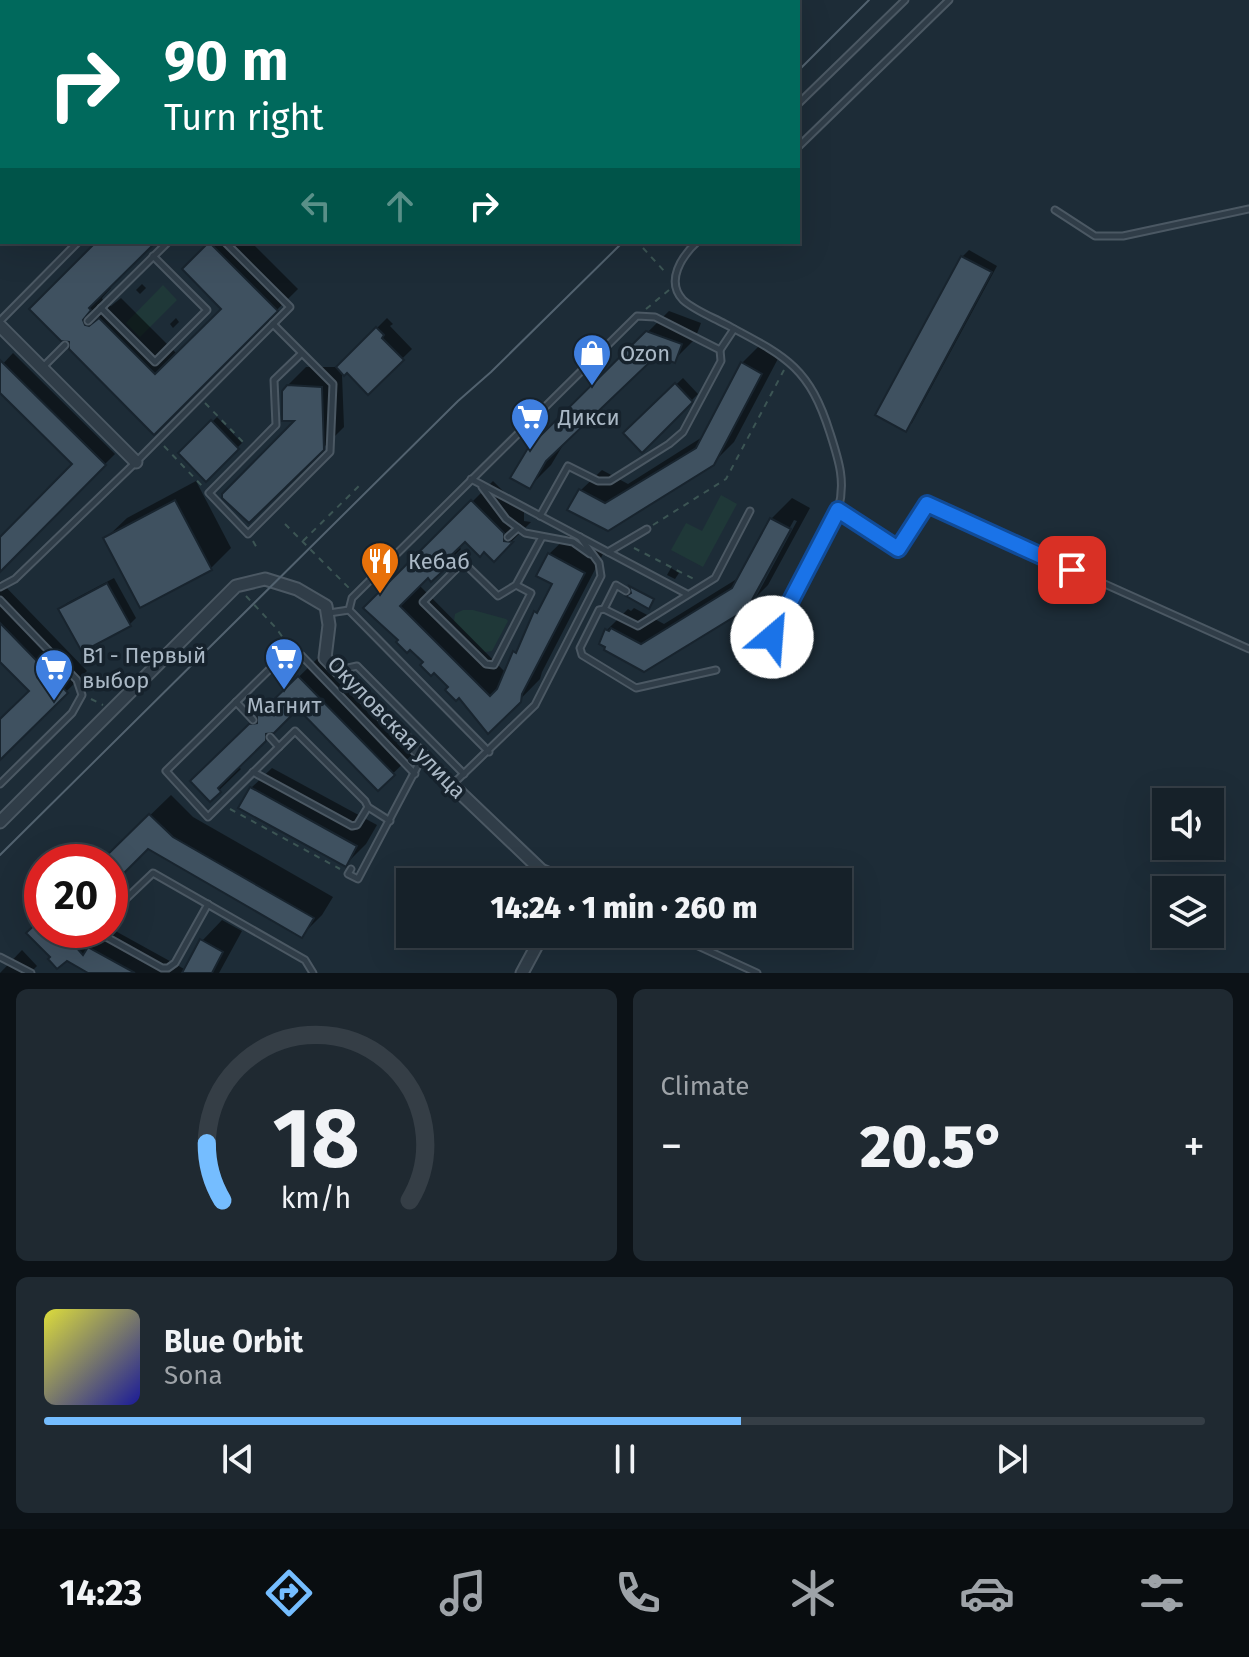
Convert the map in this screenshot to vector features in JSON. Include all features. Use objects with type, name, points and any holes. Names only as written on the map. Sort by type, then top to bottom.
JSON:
[{"type":"street","points":[[0,323],[136,462]]},
{"type":"street","points":[[0,822],[236,586],[265,579],[297,589],[322,602],[329,613]]},
{"type":"street","name":"Окуловская улица","points":[[329,613],[324,654],[452,785],[539,868]]},
{"type":"street","points":[[522,973],[535,948]]},
{"type":"lane","points":[[800,102],[905,0]]},
{"type":"lane","points":[[800,145],[949,0]]},
{"type":"lane","points":[[1055,210],[1095,236],[1123,236],[1249,209]]},
{"type":"lane","points":[[0,323],[76,244]]},
{"type":"lane","points":[[88,321],[166,244]]},
{"type":"lane","points":[[0,587],[15,579],[290,307],[227,244]]},
{"type":"lane","points":[[695,244],[680,262],[675,284],[684,300],[766,345],[807,379],[823,410],[843,482],[838,510],[759,662]]},
{"type":"lane","points":[[101,308],[155,362],[207,310],[153,256]]},
{"type":"lane","points":[[349,610],[355,595],[637,316],[655,317],[720,350]]},
{"type":"lane","points":[[273,324],[302,353],[333,384],[330,452],[248,534],[209,493],[276,425],[274,380],[302,353]]},
{"type":"lane","points":[[540,516],[568,466],[598,481],[610,481],[683,432],[721,361],[720,350],[734,329]]},
{"type":"lane","points":[[42,368],[65,345]]},
{"type":"lane","points":[[471,479],[688,595]]},
{"type":"lane","points":[[481,484],[506,519],[525,533],[573,542],[594,557]]},
{"type":"lane","points":[[838,510],[898,549],[927,504],[1249,649]]},
{"type":"lane","points":[[604,609],[638,626],[715,578],[750,511]]},
{"type":"lane","points":[[508,537],[518,528]]},
{"type":"lane","points":[[608,552],[647,529]]},
{"type":"lane","points":[[516,585],[531,593],[494,665],[486,664],[423,602],[463,562],[498,596],[516,585],[542,537]]},
{"type":"lane","points":[[452,785],[535,705],[601,576],[594,557],[580,537]]},
{"type":"lane","points":[[626,591],[616,585],[580,648],[582,655],[636,688],[716,670]]},
{"type":"lane","points":[[0,600],[77,680],[82,695],[72,713],[0,784]]},
{"type":"lane","points":[[349,610],[489,752]]},
{"type":"lane","points":[[329,613],[349,610]]},
{"type":"lane","points":[[390,821],[368,807],[295,731],[208,817],[166,771],[279,660],[294,653],[302,656],[415,774]]},
{"type":"lane","points":[[338,670],[357,666],[464,774]]},
{"type":"lane","points":[[236,702],[253,720]]},
{"type":"lane","points":[[270,737],[279,747]]},
{"type":"lane","points":[[350,871],[358,879],[423,755]]},
{"type":"lane","points":[[253,772],[352,826],[357,825],[368,807]]},
{"type":"lane","points":[[128,897],[153,873],[305,960],[313,973]]},
{"type":"lane","points":[[126,948],[162,968],[168,968],[175,963],[208,904]]},
{"type":"lane","points":[[703,948],[757,973]]},
{"type":"lane","points":[[0,957],[31,973]]},
{"type":"path","points":[[637,316],[675,284],[643,248]]},
{"type":"path","points":[[647,529],[726,479],[789,362]]},
{"type":"path","points":[[199,398],[252,450]]},
{"type":"path","points":[[158,439],[209,493]]},
{"type":"path","points":[[302,542],[361,484]]},
{"type":"path","points":[[285,524],[355,595]]},
{"type":"path","points":[[248,534],[258,550]]},
{"type":"path","points":[[624,542],[704,585]]},
{"type":"path","points":[[245,596],[276,628],[294,653]]},
{"type":"path","points":[[82,695],[112,709]]},
{"type":"path","points":[[221,804],[350,871]]},
{"type":"green space","points":[[163,285],[177,300],[140,337],[126,323]]},
{"type":"green space","points":[[721,495],[737,504],[703,567],[671,550],[686,523],[702,531]]},
{"type":"green space","points":[[463,610],[508,621],[492,651],[485,652],[454,621],[455,614]]},
{"type":"building","points":[[94,244],[154,244],[89,308],[91,310],[83,320],[89,326],[99,318],[155,374],[221,309],[182,269],[207,244],[211,244],[278,311],[154,435],[69,349],[69,342],[61,341],[29,309]]},
{"type":"building","points":[[961,256],[992,272],[906,432],[875,415]]},
{"type":"building","points":[[376,327],[384,335],[382,338],[404,360],[368,395],[347,373],[344,376],[336,367]]},
{"type":"building","points":[[646,331],[682,344],[675,363],[645,351],[653,359],[546,461],[530,489],[510,478],[528,448]]},
{"type":"building","points":[[0,360],[106,465],[0,572],[0,537],[72,464],[0,393]]},
{"type":"building","points":[[741,362],[762,374],[714,465],[608,531],[567,510],[579,489],[605,503],[696,448]]},
{"type":"building","points":[[675,383],[693,402],[642,453],[623,433]]},
{"type":"building","points":[[287,385],[322,387],[324,450],[249,523],[222,498],[222,494],[294,421],[282,421],[282,391]]},
{"type":"building","points":[[211,420],[239,449],[206,482],[178,453]]},
{"type":"building","points":[[175,500],[212,570],[140,608],[103,538]]},
{"type":"building","points":[[471,500],[504,533],[504,541],[513,542],[494,562],[484,552],[480,557],[465,542],[439,567],[443,571],[431,582],[428,578],[400,606],[490,696],[497,689],[513,651],[516,653],[534,611],[537,613],[552,584],[536,576],[548,553],[585,573],[522,694],[521,702],[488,734],[459,698],[456,701],[434,673],[431,676],[420,665],[423,662],[410,650],[407,653],[396,642],[398,640],[363,608]]},
{"type":"building","points":[[770,518],[791,529],[747,609],[644,672],[604,650],[605,647],[599,644],[605,629],[609,631],[611,628],[641,644],[732,588]]},
{"type":"building","points":[[107,583],[131,626],[82,652],[58,609]]},
{"type":"building","points":[[629,586],[654,599],[649,609],[626,596],[631,593]]},
{"type":"building","points":[[0,623],[68,693],[0,760],[0,719],[29,691],[0,662]]},
{"type":"building","points":[[298,676],[395,775],[378,791],[298,709],[274,733],[266,734],[266,741],[218,788],[221,792],[210,802],[190,781],[249,724],[257,723],[257,716]]},
{"type":"building","points":[[250,787],[357,846],[346,867],[238,808]]},
{"type":"building","points":[[149,814],[173,837],[314,918],[302,938],[148,849],[128,869],[128,844],[118,844]]},
{"type":"building","points":[[200,939],[223,952],[212,973],[182,973]]},
{"type":"building","points":[[41,948],[77,948],[83,955],[90,948],[135,973],[88,973],[67,961],[57,969],[48,959],[50,957]]},
{"type":"tram line","points":[[800,69],[869,0]]},
{"type":"tram line","points":[[0,855],[621,244]]},
{"type":"place","name":"Ozon","points":[[592,387]]},
{"type":"place","name":"Дикси","points":[[530,451]]},
{"type":"place","name":"Кебаб","points":[[380,595]]},
{"type":"place","name":"Магнит","points":[[284,691]]},
{"type":"place","name":"В1 - Первый выбор","points":[[54,702]]},
{"type":"route","points":[[772,637],[838,510],[898,549],[927,504],[1072,570]]}]
